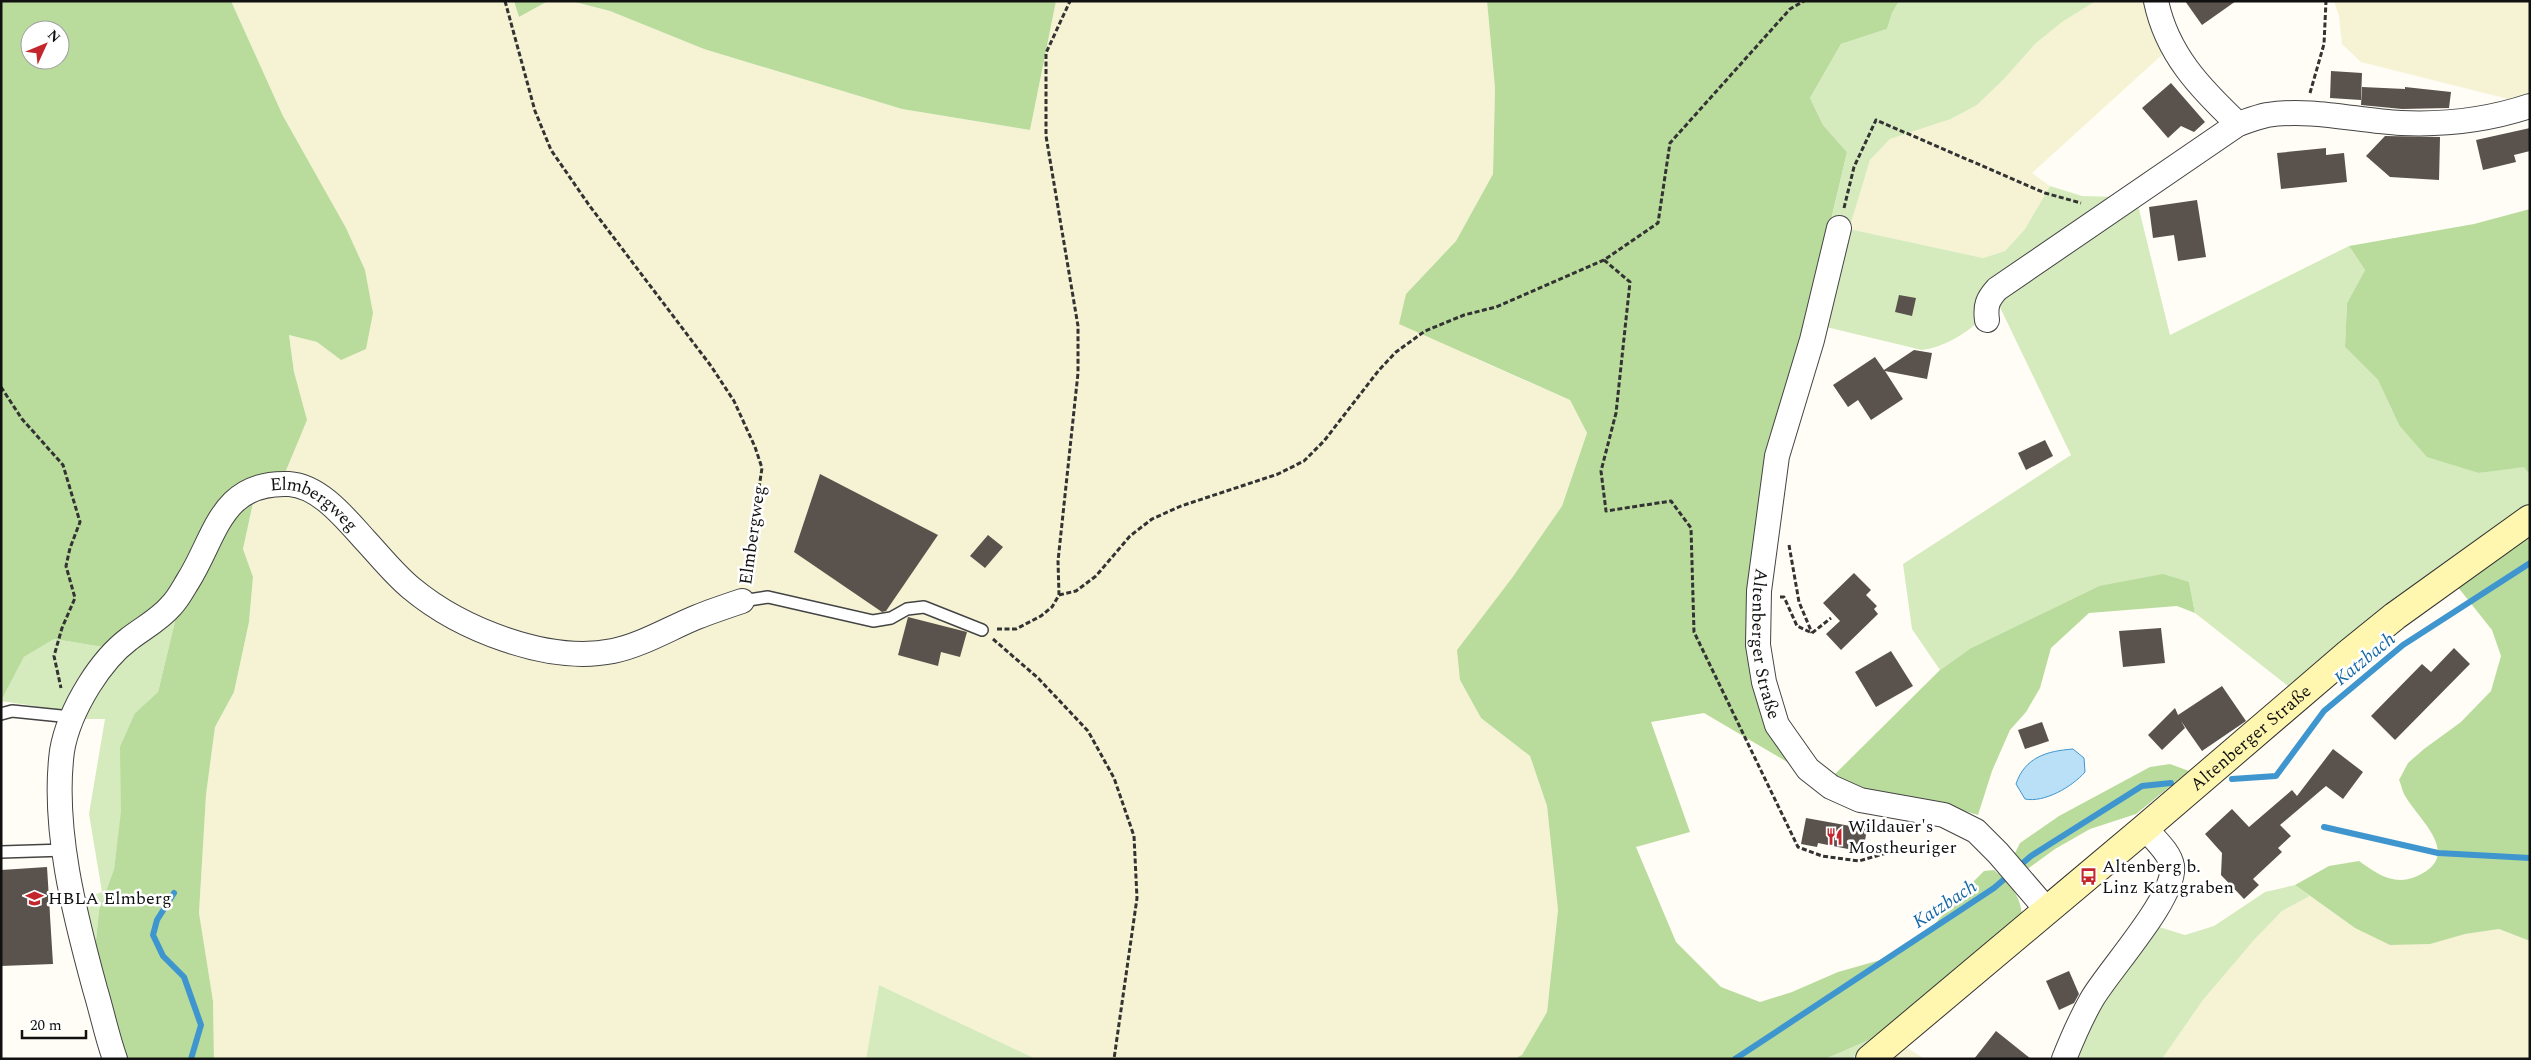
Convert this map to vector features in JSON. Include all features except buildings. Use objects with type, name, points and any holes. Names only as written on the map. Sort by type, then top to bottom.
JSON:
[{"type":"street","points":[[2156,1],[2158,13],[2178,59],[2198,83],[2238,124]]},
{"type":"street","points":[[1987,320],[1985,307],[1989,298],[1997,289],[2117,204],[2238,124],[2268,115],[2301,114],[2400,123],[2436,123],[2468,121],[2530,106]]},
{"type":"street","name":"Altenberger Straße","points":[[1839,228],[1812,340],[1776,456],[1759,591],[1758,645],[1764,682],[1777,725],[1808,769],[1831,787],[1860,800],[1944,815],[1976,831],[2008,864],[2047,910]]},
{"type":"street","name":"Elmbergweg","points":[[116,1059],[88,964],[67,872],[60,795],[62,750],[71,717],[90,683],[127,640],[153,623],[172,605],[190,578],[211,534],[225,511],[239,497],[256,489],[291,484],[326,500],[411,588],[440,608],[472,626],[511,642],[550,651],[586,653],[614,651],[742,601]]},
{"type":"street","name":"Altenberger Straße","points":[[1870,1059],[2367,638],[2530,519]]},
{"type":"street","points":[[2064,1059],[2092,999],[2158,906],[2170,884],[2172,865],[2164,851],[2145,828]]},
{"type":"lane","points":[[742,601],[768,597],[873,621],[891,618],[907,609],[924,607],[982,630]]},
{"type":"lane","points":[[1,714],[12,712],[71,717]]},
{"type":"lane","points":[[1,852],[65,850]]},
{"type":"path","name":"Elmbergweg","points":[[505,1],[535,111],[551,150],[589,205],[711,366],[734,401],[755,447],[762,468],[742,601]]},
{"type":"path","points":[[982,630],[1016,628],[1041,616],[1052,607],[1059,595],[1058,562],[1078,373],[1078,326],[1046,136],[1046,53],[1070,1]]},
{"type":"path","points":[[1059,595],[1076,590],[1096,576],[1130,536],[1152,520],[1181,506],[1278,474],[1304,461],[1324,441],[1379,370],[1396,352],[1424,331],[1464,315],[1496,307],[1604,260],[1658,223],[1670,143],[1790,9],[1804,1]]},
{"type":"path","points":[[2301,114],[2312,88],[2324,44],[2326,1]]},
{"type":"path","points":[[1839,228],[1854,167],[1876,120],[2045,193],[2073,202],[2117,204]]},
{"type":"path","points":[[1604,260],[1630,282],[1616,413],[1601,471],[1606,511],[1671,501],[1690,528],[1694,632],[1798,847],[1822,856],[1859,862],[1890,852]]},
{"type":"path","points":[[1,387],[22,419],[63,465],[80,522],[70,548],[66,566],[75,598],[62,628],[54,656],[71,717]]},
{"type":"path","points":[[1770,509],[1776,512],[1788,535],[1799,602],[1812,633]]},
{"type":"path","points":[[1784,597],[1797,626],[1812,633]]},
{"type":"path","points":[[1812,633],[1831,618]]},
{"type":"path","points":[[982,630],[1038,678],[1088,731],[1114,778],[1134,836],[1137,898],[1114,1059]]},
{"type":"shaded area","points":[[231,1],[514,1],[519,17],[548,1],[571,1],[610,11],[704,49],[902,109],[1030,130],[1056,1],[1487,1],[1495,88],[1493,174],[1456,241],[1406,294],[1474,358],[1570,400],[1587,433],[1562,506],[1512,578],[1460,680],[1481,718],[1530,756],[1547,806],[1558,910],[1547,1012],[1522,1055],[1514,1059],[1036,1059],[879,985],[866,1059],[214,1059],[213,1001],[199,913],[206,795],[215,727],[234,692],[249,622],[253,577],[243,549],[254,498],[285,473],[294,451],[294,372],[289,335],[317,342],[341,360],[283,116]]},
{"type":"shaded area","points":[[2096,1],[2148,1],[2164,53],[2032,173],[2050,186],[2025,229],[2005,251],[1983,258],[1848,229],[1870,160],[1890,139],[1951,119],[1977,105],[2004,79],[2035,44],[2062,22]]},
{"type":"shaded area","points":[[2334,1],[2530,1],[2530,96],[2516,101],[2361,62],[2342,44],[2339,16]]},
{"type":"shaded area","points":[[2310,896],[2355,928],[2465,934],[2499,929],[2530,941],[2530,1059],[2162,1059],[2203,1000],[2254,940],[2282,911]]},
{"type":"shaded area","points":[[1904,1046],[1925,1059],[1889,1059]]},
{"type":"green space","points":[[1,1],[231,1],[283,116],[346,228],[365,270],[373,313],[366,349],[341,360],[317,342],[289,335],[294,372],[307,420],[285,473],[259,478],[171,596],[109,648],[54,639],[24,657],[1,701]]},
{"type":"green space","points":[[514,1],[548,1],[519,17]]},
{"type":"green space","points":[[571,1],[1056,1],[1030,130],[902,109],[704,49],[610,11]]},
{"type":"green space","points":[[1487,1],[1899,1],[1892,13],[1887,29],[1841,44],[1810,98],[1823,125],[1847,152],[1814,292],[1751,622],[1799,769],[1704,713],[1651,722],[1690,832],[1636,847],[1676,942],[1721,987],[1760,1002],[1792,992],[1838,972],[1898,955],[1929,931],[1955,900],[1984,871],[1994,870],[2005,880],[2017,896],[2022,916],[1883,1034],[1825,1059],[1514,1059],[1522,1055],[1547,1012],[1558,910],[1547,806],[1530,756],[1481,718],[1460,680],[1457,650],[1512,578],[1562,506],[1587,433],[1570,400],[1399,324],[1406,294],[1456,241],[1493,174],[1495,88]]},
{"type":"green space","points":[[1899,1],[2096,1],[2062,22],[2035,44],[2004,79],[1977,105],[1951,119],[1890,139],[1870,160],[1849,229],[1983,258],[2005,251],[2025,229],[2050,186],[2082,196],[2118,197],[2067,232],[2000,302],[1963,334],[1943,345],[1922,350],[1822,326],[1830,225],[1847,152],[1823,125],[1810,98],[1841,44],[1887,29],[1892,13]]},
{"type":"green space","points":[[2137,201],[2170,335],[2349,246],[2365,270],[2347,303],[2345,347],[2378,380],[2399,425],[2479,473],[2524,466],[2530,475],[2530,507],[2293,690],[2195,613],[2189,582],[2099,586],[1971,648],[1940,670],[1912,629],[1903,564],[2071,455],[1997,301]]},
{"type":"green space","points":[[2530,209],[2530,475],[2524,467],[2479,473],[2427,457],[2399,425],[2378,380],[2345,347],[2347,303],[2365,270],[2349,246],[2474,224]]},
{"type":"green space","points":[[254,498],[243,549],[253,577],[249,622],[234,692],[215,727],[206,795],[199,913],[213,1001],[214,1059],[126,1059],[94,960],[99,910],[114,869],[121,812],[120,747],[135,713],[158,692],[178,609],[224,526]]},
{"type":"green space","points":[[2530,535],[2530,941],[2499,929],[2465,934],[2430,944],[2390,945],[2355,928],[2295,885],[2329,866],[2359,861],[2385,877],[2399,880],[2407,879],[2415,877],[2430,868],[2437,859],[2438,848],[2434,837],[2404,794],[2399,780],[2408,763],[2461,722],[2491,691],[2501,656],[2492,630],[2457,586]]},
{"type":"green space","points":[[2163,574],[2189,582],[2195,613],[2177,606],[2089,613],[2051,648],[2040,688],[2026,712],[2010,730],[1992,771],[1978,815],[1947,806],[1865,797],[1830,779],[1940,670],[1971,648],[2099,586]]},
{"type":"green space","points":[[178,609],[158,692],[135,713],[114,869],[99,910],[94,960],[81,899],[102,892],[89,814],[105,719],[81,719],[109,667]]},
{"type":"green space","points":[[54,639],[109,648],[62,710],[1,701],[24,657]]},
{"type":"green space","points":[[2170,764],[2189,771],[2136,814],[2090,829],[2055,849],[2026,870],[2013,857],[2020,843],[2059,816],[2150,767]]},
{"type":"green space","points":[[2295,885],[2310,896],[2282,911],[2254,940],[2203,1000],[2162,1059],[2070,1059],[2095,1011],[2156,926],[2185,935],[2214,926],[2265,892]]},
{"type":"green space","points":[[879,985],[1036,1059],[866,1059]]},
{"type":"green space","points":[[1883,1034],[1851,1059],[1825,1059]]},
{"type":"water","points":[[2073,749],[2084,758],[2085,772],[2073,783],[2057,793],[2041,799],[2025,799],[2016,784],[2025,767],[2038,757],[2046,754]]},
{"type":"waterway","name":"Katzbach","points":[[2232,779],[2276,776],[2324,711],[2403,645],[2530,563]]},
{"type":"waterway","name":"Katzbach","points":[[2017,868],[2031,856],[2142,786],[2171,783]]},
{"type":"waterway","points":[[2324,827],[2438,853],[2530,858]]},
{"type":"waterway","name":"Katzbach","points":[[1735,1059],[1994,888],[2009,875]]},
{"type":"waterway","points":[[174,893],[157,920],[153,935],[163,956],[184,977],[201,1025],[191,1059]]},
{"type":"place","name":"Wildauer's Mostheuriger","points":[[1834,836]]},
{"type":"place","name":"Altenberg b. Linz Katzgraben","points":[[2088,876]]},
{"type":"place","name":"HBLA Elmberg","points":[[34,898]]}]
